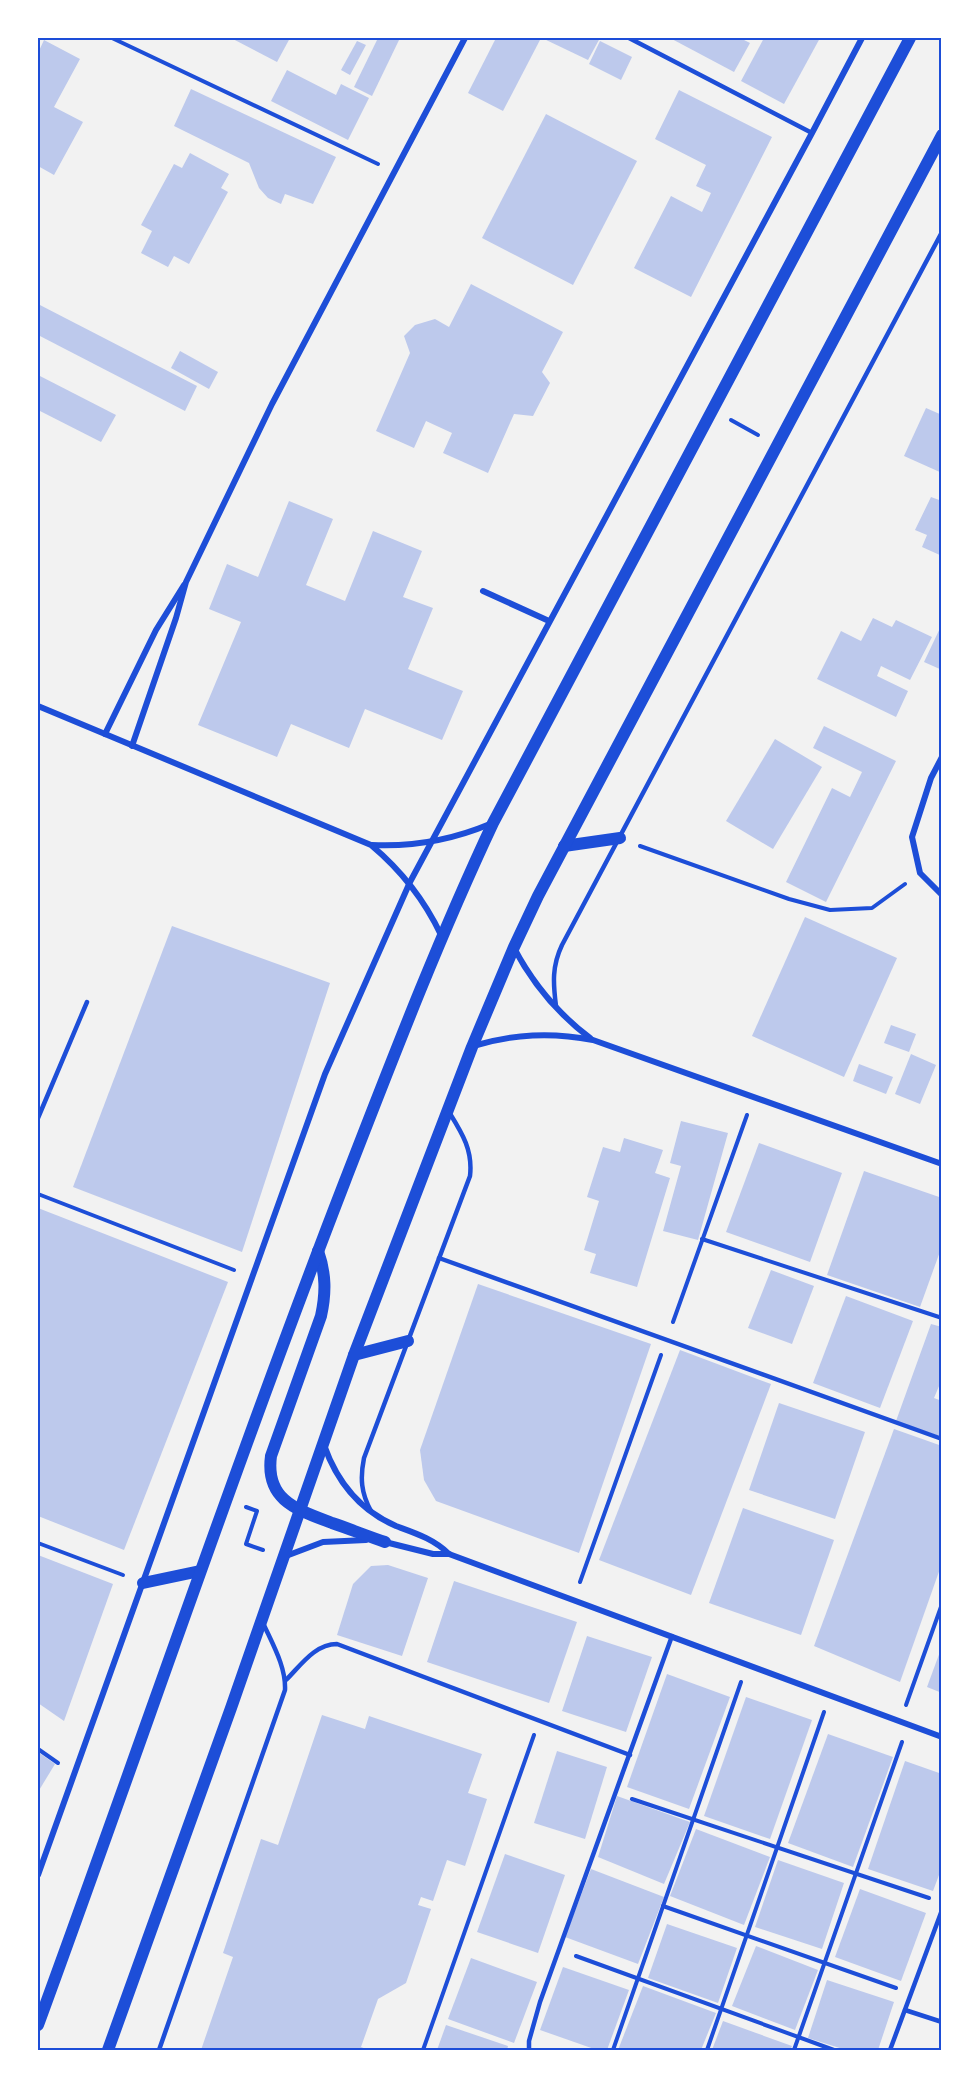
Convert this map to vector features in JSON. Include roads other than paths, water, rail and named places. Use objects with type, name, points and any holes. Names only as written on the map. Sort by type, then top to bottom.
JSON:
[{"type":"main road","points":[[38,2025],[200,1571],[318,1251],[442,936],[493,823],[910,38]]},
{"type":"main road","points":[[108,2050],[231,1708],[354,1355],[472,1047],[514,947],[564,846],[942,135]]},
{"type":"main road","points":[[564,846],[620,838]]},
{"type":"main road","points":[[318,1251],[326,1283],[325,1300],[269,1467],[274,1488],[288,1504],[299,1511],[385,1542]]},
{"type":"main road","points":[[354,1355],[408,1341]]},
{"type":"main road","points":[[143,1583],[200,1571]]},
{"type":"street","points":[[105,734],[156,630],[186,582],[272,404],[465,38]]},
{"type":"street","points":[[38,1875],[325,1074],[410,882],[862,38]]},
{"type":"street","points":[[132,746],[186,582]]},
{"type":"street","points":[[483,591],[549,621]]},
{"type":"street","points":[[38,706],[371,845],[429,843],[472,832],[493,823]]},
{"type":"street","points":[[942,757],[931,778],[912,837],[920,873],[942,896]]},
{"type":"street","points":[[371,845],[410,882],[442,936]]},
{"type":"street","points":[[514,947],[532,980],[556,1009],[593,1040]]},
{"type":"street","points":[[472,1047],[495,1039],[544,1034],[569,1035],[593,1040],[942,1164]]},
{"type":"street","points":[[323,1442],[330,1463],[341,1483],[355,1499],[373,1513],[393,1524],[434,1541],[449,1554]]},
{"type":"street","points":[[283,1557],[323,1542],[364,1539],[433,1554],[449,1554],[942,1737]]},
{"type":"lane","points":[[629,38],[812,134]]},
{"type":"lane","points":[[556,1009],[553,973],[556,958],[942,232]]},
{"type":"lane","points":[[38,1118],[87,1002]]},
{"type":"lane","points":[[373,1513],[362,1487],[364,1458],[470,1176],[472,1163],[469,1149],[448,1110]]},
{"type":"lane","points":[[439,1258],[942,1439]]},
{"type":"lane","points":[[159,2050],[282,1700],[286,1680],[261,1618]]},
{"type":"lane","points":[[529,2050],[529,2041],[540,2002],[672,1636]]},
{"type":"lane","points":[[286,1680],[320,1647],[337,1644],[630,1755]]},
{"type":"lane","points":[[890,2050],[942,1910]]},
{"type":"lane","points":[[905,2010],[942,2022]]}]
